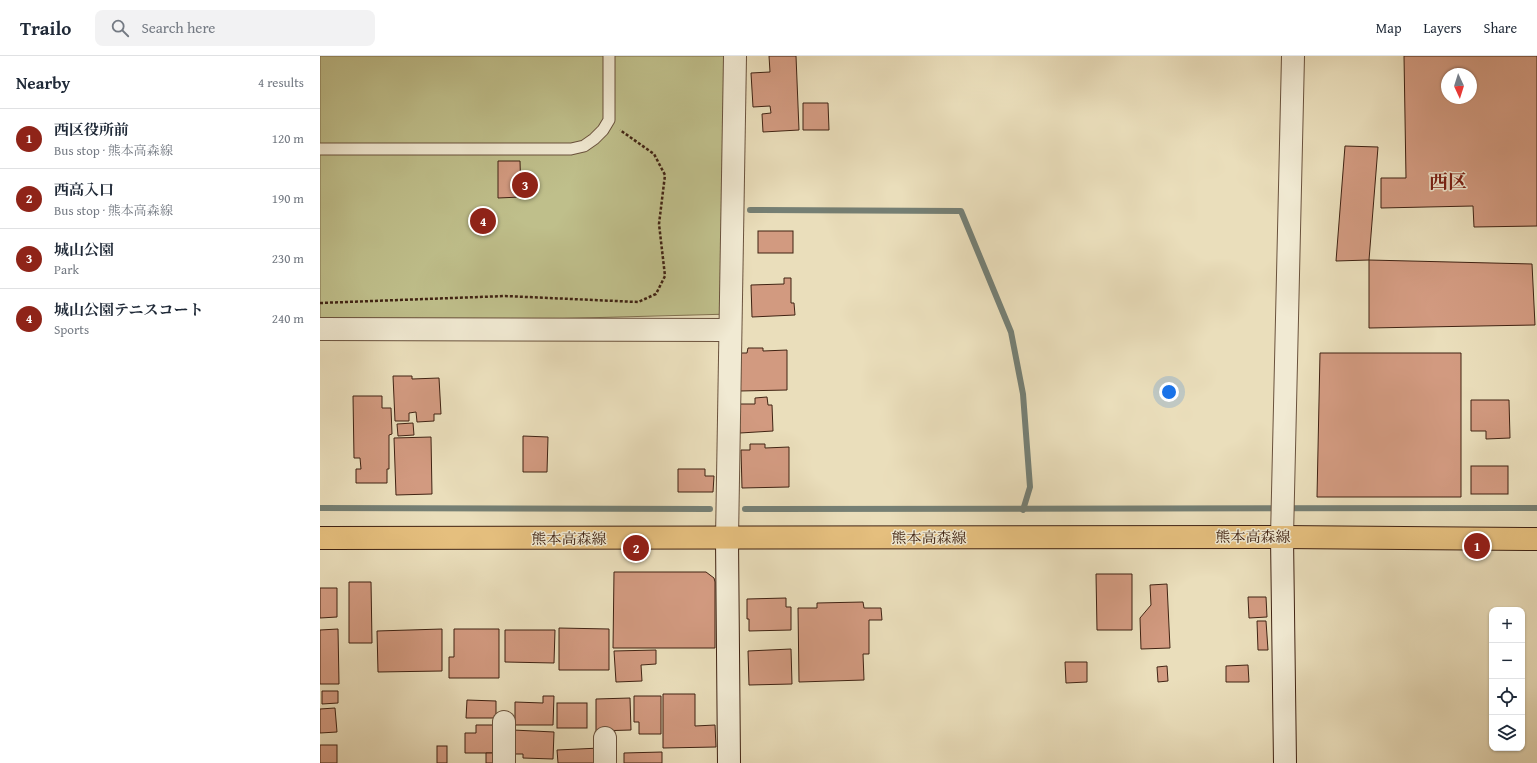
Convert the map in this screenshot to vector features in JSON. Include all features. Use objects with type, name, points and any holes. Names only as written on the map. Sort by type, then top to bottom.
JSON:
[{"type":"main road","name":"熊本高森線","points":[[320,538],[727,539],[1282,537],[1537,539]]},
{"type":"street","points":[[729,763],[727,539],[735,56]]},
{"type":"street","points":[[1285,763],[1282,537],[1293,56]]},
{"type":"street","points":[[320,329],[730,330]]},
{"type":"street","points":[[504,722],[504,763]]},
{"type":"street","points":[[605,738],[605,763]]},
{"type":"lane","points":[[320,149],[570,149],[584,146],[603,130],[608,122],[609,56]]},
{"type":"path","points":[[320,303],[505,296],[638,302],[656,294],[665,276],[659,224],[665,175],[654,154],[608,122]]},
{"type":"green space","points":[[320,56],[730,56],[731,314],[320,325]]},
{"type":"building","points":[[769,56],[796,56],[799,130],[763,132],[762,114],[771,113],[770,106],[753,107],[751,73],[770,72]]},
{"type":"building","points":[[1404,56],[1537,56],[1537,226],[1474,227],[1473,206],[1381,208],[1381,178],[1406,178]]},
{"type":"building","points":[[803,103],[828,103],[829,130],[803,130]]},
{"type":"building","points":[[1345,146],[1378,147],[1369,260],[1336,261]]},
{"type":"building","points":[[498,161],[520,161],[521,197],[498,198]]},
{"type":"building","points":[[758,231],[793,231],[793,253],[758,253]]},
{"type":"building","points":[[1369,260],[1532,264],[1535,325],[1369,328]]},
{"type":"building","points":[[784,278],[791,278],[791,303],[794,303],[795,315],[752,317],[751,285],[784,284]]},
{"type":"building","points":[[748,348],[763,348],[763,351],[787,350],[787,390],[740,391],[739,353],[747,353]]},
{"type":"building","points":[[1320,353],[1461,353],[1461,497],[1317,497]]},
{"type":"building","points":[[393,376],[412,376],[412,379],[439,378],[441,414],[434,414],[434,421],[417,422],[416,412],[409,413],[409,421],[395,421]]},
{"type":"building","points":[[353,396],[382,396],[382,408],[391,408],[392,434],[389,435],[389,469],[387,469],[387,483],[356,483],[356,469],[361,469],[360,458],[354,458]]},
{"type":"building","points":[[767,397],[768,405],[772,405],[773,431],[740,433],[738,404],[755,404],[755,398]]},
{"type":"building","points":[[1471,400],[1509,400],[1510,438],[1486,439],[1486,431],[1471,431]]},
{"type":"building","points":[[413,423],[414,435],[398,436],[397,424]]},
{"type":"building","points":[[523,436],[548,437],[547,472],[523,472]]},
{"type":"building","points":[[431,437],[432,494],[396,495],[394,438]]},
{"type":"building","points":[[750,444],[765,444],[765,448],[789,447],[789,487],[742,488],[741,450],[750,450]]},
{"type":"building","points":[[1471,466],[1508,466],[1508,494],[1471,494]]},
{"type":"building","points":[[678,469],[705,469],[705,476],[714,476],[713,492],[678,492]]},
{"type":"building","points":[[614,572],[706,572],[714,578],[715,648],[613,648]]},
{"type":"building","points":[[1096,574],[1132,574],[1132,630],[1097,630]]},
{"type":"building","points":[[349,582],[371,582],[372,643],[349,643]]},
{"type":"building","points":[[1167,584],[1170,648],[1141,649],[1140,618],[1151,605],[1150,585]]},
{"type":"building","points":[[320,588],[337,588],[337,617],[320,618]]},
{"type":"building","points":[[1248,597],[1266,597],[1267,617],[1249,618]]},
{"type":"building","points":[[786,598],[786,607],[791,607],[791,630],[749,631],[749,619],[747,619],[747,599]]},
{"type":"building","points":[[863,602],[864,608],[881,608],[882,620],[869,620],[869,654],[863,654],[864,680],[799,682],[798,608],[817,608],[817,603]]},
{"type":"building","points":[[1257,621],[1266,621],[1268,650],[1258,650]]},
{"type":"building","points":[[559,628],[609,629],[609,670],[559,670]]},
{"type":"building","points":[[338,629],[339,684],[320,684],[320,630]]},
{"type":"building","points":[[442,629],[442,671],[378,672],[377,631]]},
{"type":"building","points":[[454,629],[499,629],[499,678],[449,678],[449,657],[454,657]]},
{"type":"building","points":[[505,630],[555,630],[554,663],[505,662]]},
{"type":"building","points":[[791,649],[792,684],[749,685],[748,651]]},
{"type":"building","points":[[656,650],[656,664],[641,665],[642,681],[616,682],[614,651]]},
{"type":"building","points":[[1065,662],[1087,662],[1087,682],[1066,683]]},
{"type":"building","points":[[1248,665],[1249,682],[1226,682],[1226,666]]},
{"type":"building","points":[[1167,666],[1168,681],[1158,682],[1157,667]]},
{"type":"building","points":[[322,691],[338,691],[338,703],[322,704]]},
{"type":"building","points":[[663,694],[695,694],[695,726],[715,725],[716,747],[663,748]]},
{"type":"building","points":[[543,696],[554,696],[553,725],[515,725],[515,702],[543,703]]},
{"type":"building","points":[[634,696],[661,696],[661,734],[639,734],[639,722],[634,722]]},
{"type":"building","points":[[630,698],[631,730],[596,731],[596,699]]},
{"type":"building","points":[[467,700],[496,701],[496,718],[466,718]]},
{"type":"building","points":[[557,703],[587,703],[587,728],[557,728]]},
{"type":"building","points":[[335,708],[337,732],[320,733],[320,709]]},
{"type":"building","points":[[476,725],[502,725],[502,753],[465,753],[465,733],[476,733]]},
{"type":"building","points":[[513,730],[554,732],[553,759],[523,758],[523,754],[512,754]]},
{"type":"building","points":[[320,745],[337,745],[337,763],[320,763]]},
{"type":"building","points":[[437,746],[447,746],[447,763],[437,763]]},
{"type":"building","points":[[600,748],[601,763],[558,763],[557,750]]},
{"type":"building","points":[[662,752],[662,763],[624,763],[624,753]]},
{"type":"building","points":[[486,753],[500,753],[501,763],[486,763]]},
{"type":"waterway","points":[[750,210],[961,211],[1011,332],[1023,394],[1030,487],[1023,510]]},
{"type":"waterway","points":[[320,508],[710,509]]},
{"type":"waterway","points":[[745,509],[1537,508]]},
{"type":"place","name":"城山公園","points":[[525,185]]},
{"type":"place","name":"城山公園テニスコート","points":[[483,221]]},
{"type":"place","name":"西区役所前","points":[[1477,546]]},
{"type":"place","name":"西高入口","points":[[636,548]]},
{"type":"district","name":"西区","points":[[1448,181]]}]
